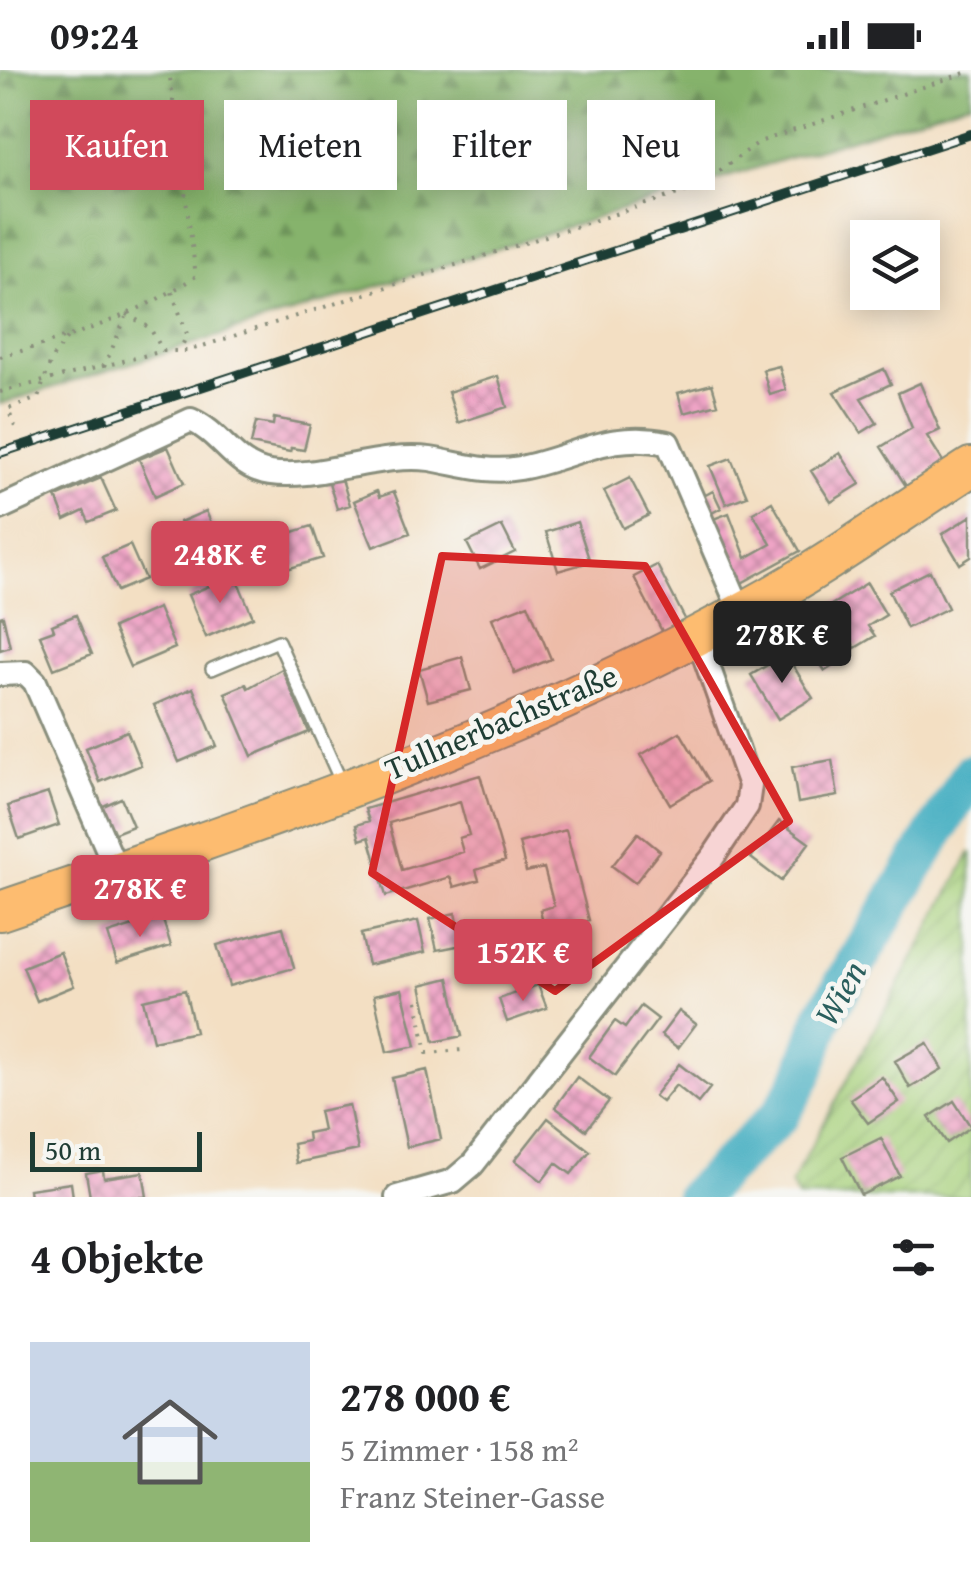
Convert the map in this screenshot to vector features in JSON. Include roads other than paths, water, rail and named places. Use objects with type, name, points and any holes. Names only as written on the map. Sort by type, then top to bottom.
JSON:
[{"type":"main road","name":"Tullnerbachstraße","points":[[0,910],[344,788],[532,713],[740,612],[971,467]]},
{"type":"street","points":[[0,508],[192,420],[215,430],[236,460],[271,473],[427,459],[475,471],[520,468],[606,440],[648,439],[668,443],[740,612]]},
{"type":"street","points":[[397,1197],[453,1180],[473,1164],[713,856],[747,806],[750,785],[698,635]]},
{"type":"street","points":[[0,674],[26,673],[35,682],[117,871]]},
{"type":"lane","points":[[212,669],[278,640],[344,788]]},
{"type":"waterway","name":"Wien","points":[[695,1197],[781,1114],[803,1075],[824,1016],[971,774]]},
{"type":"railway","points":[[0,453],[971,134]]}]
